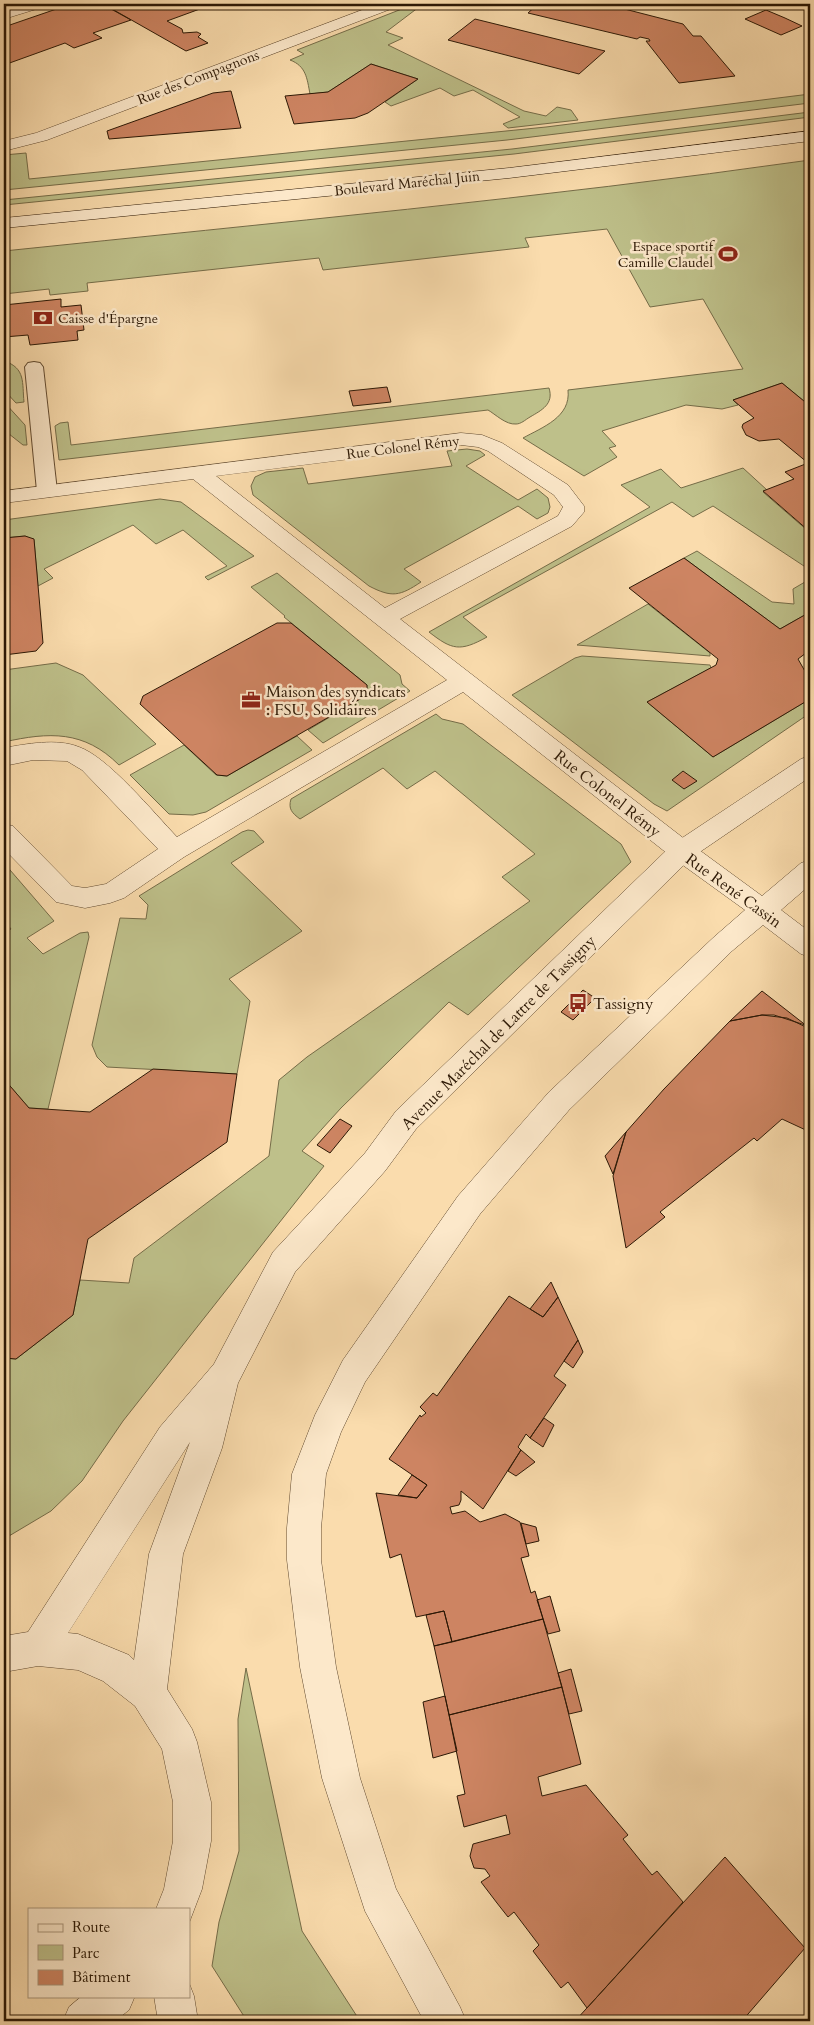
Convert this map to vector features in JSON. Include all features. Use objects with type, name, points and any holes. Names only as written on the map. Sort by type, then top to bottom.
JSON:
[{"type":"street","points":[[4,15],[38,4]]},
{"type":"street","name":"Rue des Compagnons","points":[[4,146],[42,137],[391,4]]},
{"type":"street","name":"Boulevard Maréchal Juin","points":[[4,223],[558,168],[722,149],[810,136]]},
{"type":"street","name":"Rue Colonel Rémy","points":[[4,497],[461,439],[482,441],[495,447],[561,490],[574,506],[573,512],[565,521],[384,618]]},
{"type":"street","name":"Rue Colonel Rémy","points":[[197,472],[682,851]]},
{"type":"street","points":[[4,833],[65,896],[85,898],[101,896],[115,891],[175,850],[463,680]]},
{"type":"street","points":[[4,757],[33,750],[72,753],[78,756],[91,764],[175,850]]},
{"type":"street","name":"Avenue Maréchal de Lattre de Tassigny","points":[[148,1693],[166,1554],[205,1448],[225,1375],[284,1262],[375,1162],[406,1120],[682,851],[810,765]]},
{"type":"street","name":"Rue René Cassin","points":[[682,851],[810,947]]},
{"type":"street","points":[[446,2021],[379,1897],[341,1778],[318,1667],[304,1560],[305,1511],[309,1474],[326,1426],[354,1371],[469,1205],[559,1101],[723,944],[810,870]]},
{"type":"street","name":"Avenue Maréchal de Lattre de Tassigny","points":[[38,1648],[172,1438],[225,1375]]},
{"type":"street","points":[[4,1654],[38,1648],[78,1652],[116,1668],[148,1693],[179,1742],[192,1802],[192,1841],[183,1889],[175,1908]]},
{"type":"street","points":[[83,2021],[112,1998]]},
{"type":"street","points":[[174,1998],[178,2021]]},
{"type":"lane","points":[[34,367],[47,492]]},
{"type":"green space","points":[[412,5],[419,7],[386,32],[403,38],[388,45],[524,111],[546,116],[557,107],[571,110],[578,120],[508,128],[503,124],[520,117],[473,90],[454,96],[440,88],[391,106],[385,102],[418,79],[371,64],[328,92],[310,94],[303,69],[290,60],[304,54],[297,50]]},
{"type":"green space","points":[[810,94],[810,103],[507,140],[4,190],[4,155],[26,153],[29,179],[546,127]]},
{"type":"green space","points":[[810,112],[810,117],[514,154],[4,205],[4,200],[512,149]]},
{"type":"green space","points":[[810,160],[810,406],[782,383],[733,400],[738,405],[722,409],[686,405],[602,431],[616,446],[609,448],[617,457],[584,476],[523,438],[547,425],[560,414],[568,399],[568,390],[743,369],[703,299],[650,307],[607,229],[525,238],[529,247],[323,270],[319,258],[87,283],[88,291],[50,295],[49,289],[4,294],[4,251],[508,198]]},
{"type":"green space","points":[[4,361],[16,368],[22,377],[24,402],[16,403],[4,390]]},
{"type":"green space","points":[[549,388],[550,398],[546,406],[518,424],[505,421],[488,410],[59,460],[55,426],[68,422],[71,445]]},
{"type":"green space","points":[[4,402],[25,425],[27,445],[23,445],[4,430]]},
{"type":"green space","points":[[467,449],[480,451],[485,455],[466,466],[518,500],[537,489],[548,498],[550,507],[548,513],[537,519],[518,506],[404,569],[421,582],[396,594],[390,594],[369,586],[253,495],[251,486],[255,477],[266,472],[303,468],[308,484],[452,466],[447,451]]},
{"type":"green space","points":[[743,468],[767,490],[763,492],[810,531],[810,570],[713,506],[693,517],[672,502],[463,617],[487,637],[478,642],[463,647],[456,647],[429,632],[650,507],[621,485],[661,469],[681,488]]},
{"type":"green space","points":[[160,499],[181,502],[254,556],[208,580],[205,577],[227,566],[183,530],[156,544],[133,525],[44,569],[53,578],[38,586],[34,540],[25,536],[4,538],[4,520]]},
{"type":"green space","points":[[697,551],[772,602],[794,604],[793,589],[810,579],[810,612],[780,629],[684,558]]},
{"type":"green space","points":[[277,573],[400,675],[402,684],[410,691],[323,743],[308,730],[367,695],[367,685],[284,617],[251,587]]},
{"type":"green space","points":[[648,604],[710,653],[710,656],[577,645]]},
{"type":"green space","points":[[582,656],[710,665],[711,668],[647,702],[713,757],[810,699],[810,713],[667,811],[654,804],[512,695],[575,658]]},
{"type":"green space","points":[[56,663],[83,675],[156,744],[119,765],[93,745],[65,737],[36,736],[4,742],[4,670]]},
{"type":"green space","points":[[436,714],[442,719],[463,724],[621,844],[631,862],[468,1015],[449,1002],[341,1108],[302,1151],[324,1166],[123,1421],[82,1481],[51,1511],[9,1536],[4,1536],[4,1358],[16,1359],[73,1315],[80,1280],[129,1283],[134,1258],[269,1156],[279,1080],[307,1057],[530,901],[502,877],[535,854],[435,771],[407,789],[383,768],[300,819],[291,810],[291,799]]},
{"type":"green space","points":[[297,736],[312,750],[206,812],[193,815],[169,814],[130,775],[184,745],[216,775],[227,776]]},
{"type":"green space","points":[[248,830],[254,831],[264,842],[231,863],[302,931],[229,979],[250,1001],[237,1074],[107,1067],[97,1057],[92,1045],[120,918],[146,919],[148,905],[139,896]]},
{"type":"green space","points":[[4,863],[54,921],[27,938],[43,954],[80,933],[88,932],[89,937],[48,1109],[29,1108],[4,1079],[4,934],[11,929],[4,920]]},
{"type":"green space","points":[[246,1668],[302,1931],[360,2021],[247,2021],[212,1966],[219,1922],[239,1851],[238,1719]]},
{"type":"building","points":[[71,4],[102,4],[131,20],[93,33],[102,38],[74,48],[65,43],[4,65],[4,27]]},
{"type":"building","points":[[204,4],[208,6],[167,21],[182,29],[183,33],[197,32],[201,34],[198,37],[208,43],[186,51],[105,5]]},
{"type":"building","points":[[538,4],[605,4],[683,24],[693,36],[701,36],[735,76],[679,83],[646,41],[650,41],[649,39],[640,37],[637,39],[528,13]]},
{"type":"building","points":[[766,10],[802,26],[781,35],[745,19]]},
{"type":"building","points":[[475,19],[605,51],[579,74],[448,40]]},
{"type":"building","points":[[371,64],[418,79],[368,113],[355,118],[294,124],[285,96],[328,92]]},
{"type":"building","points":[[231,91],[241,128],[109,139],[107,131],[213,93]]},
{"type":"building","name":"Caisse d'Épargne","points":[[61,299],[61,307],[81,305],[84,330],[77,331],[78,340],[30,345],[28,335],[4,337],[4,305]]},
{"type":"building","points":[[782,383],[810,406],[810,531],[763,491],[794,479],[785,472],[808,463],[779,439],[759,441],[746,435],[742,427],[743,424],[754,418],[733,400]]},
{"type":"building","points":[[387,387],[391,402],[353,406],[349,391]]},
{"type":"building","points":[[25,536],[34,539],[43,643],[36,651],[4,655],[4,538]]},
{"type":"building","points":[[684,558],[780,629],[810,612],[810,650],[798,659],[810,680],[810,699],[713,757],[647,702],[716,665],[718,659],[629,588]]},
{"type":"building","name":"Maison des syndicats : FSU, Solidaires","points":[[277,623],[291,623],[367,685],[367,695],[227,776],[217,775],[140,704],[143,696]]},
{"type":"building","points":[[683,771],[697,781],[684,789],[672,780]]},
{"type":"building","points":[[583,990],[595,998],[573,1020],[561,1012]]},
{"type":"building","points":[[762,991],[805,1025],[774,1015],[762,1015],[730,1021]]},
{"type":"building","points":[[762,1015],[787,1018],[810,1029],[810,1132],[782,1119],[757,1141],[754,1138],[660,1212],[665,1217],[626,1248],[613,1176],[626,1132],[664,1089],[730,1021]]},
{"type":"building","points":[[153,1069],[237,1074],[227,1142],[88,1239],[73,1315],[16,1359],[4,1358],[4,1079],[29,1108],[90,1112]]},
{"type":"building","points":[[340,1119],[352,1126],[330,1153],[317,1145]]},
{"type":"building","points":[[626,1132],[613,1174],[605,1156]]},
{"type":"building","points":[[551,1282],[558,1297],[543,1317],[530,1309]]},
{"type":"building","points":[[509,1296],[543,1317],[558,1297],[578,1340],[554,1376],[566,1385],[530,1438],[526,1434],[518,1447],[521,1450],[483,1509],[461,1491],[459,1505],[450,1507],[452,1514],[465,1511],[480,1522],[505,1514],[520,1522],[529,1556],[521,1558],[531,1593],[535,1591],[543,1619],[452,1642],[444,1611],[416,1617],[401,1554],[390,1558],[376,1493],[417,1498],[427,1485],[389,1459],[420,1415],[421,1417],[426,1413],[420,1407],[433,1393],[437,1396]]},
{"type":"building","points":[[578,1340],[583,1352],[573,1368],[564,1361]]},
{"type":"building","points":[[544,1418],[554,1425],[543,1447],[530,1438]]},
{"type":"building","points":[[521,1450],[535,1462],[516,1476],[508,1471]]},
{"type":"building","points":[[412,1475],[427,1485],[417,1498],[398,1495]]},
{"type":"building","points":[[521,1523],[536,1527],[539,1541],[526,1544]]},
{"type":"building","points":[[550,1596],[560,1631],[548,1634],[537,1600]]},
{"type":"building","points":[[444,1611],[452,1642],[434,1646],[426,1615]]},
{"type":"building","points":[[543,1619],[562,1687],[449,1715],[434,1646]]},
{"type":"building","points":[[571,1669],[582,1711],[569,1714],[558,1673]]},
{"type":"building","points":[[562,1687],[581,1764],[538,1777],[542,1796],[586,1785],[628,1835],[623,1839],[652,1875],[657,1871],[683,1902],[587,2008],[568,1982],[561,1988],[533,1951],[539,1945],[514,1912],[508,1917],[481,1882],[490,1876],[485,1869],[474,1868],[470,1856],[473,1844],[510,1834],[506,1815],[464,1827],[457,1796],[465,1794],[449,1715]]},
{"type":"building","points":[[445,1696],[457,1751],[433,1758],[423,1702]]},
{"type":"building","points":[[725,1857],[805,1948],[742,2021],[575,2021]]},
{"type":"place","name":"Espace sportif Camille Claudel","points":[[728,254]]},
{"type":"place","name":"Caisse d'Épargne","points":[[43,318]]},
{"type":"place","name":"Maison des syndicats : FSU, Solidaires","points":[[251,700]]},
{"type":"place","name":"Tassigny","points":[[578,1003]]}]
